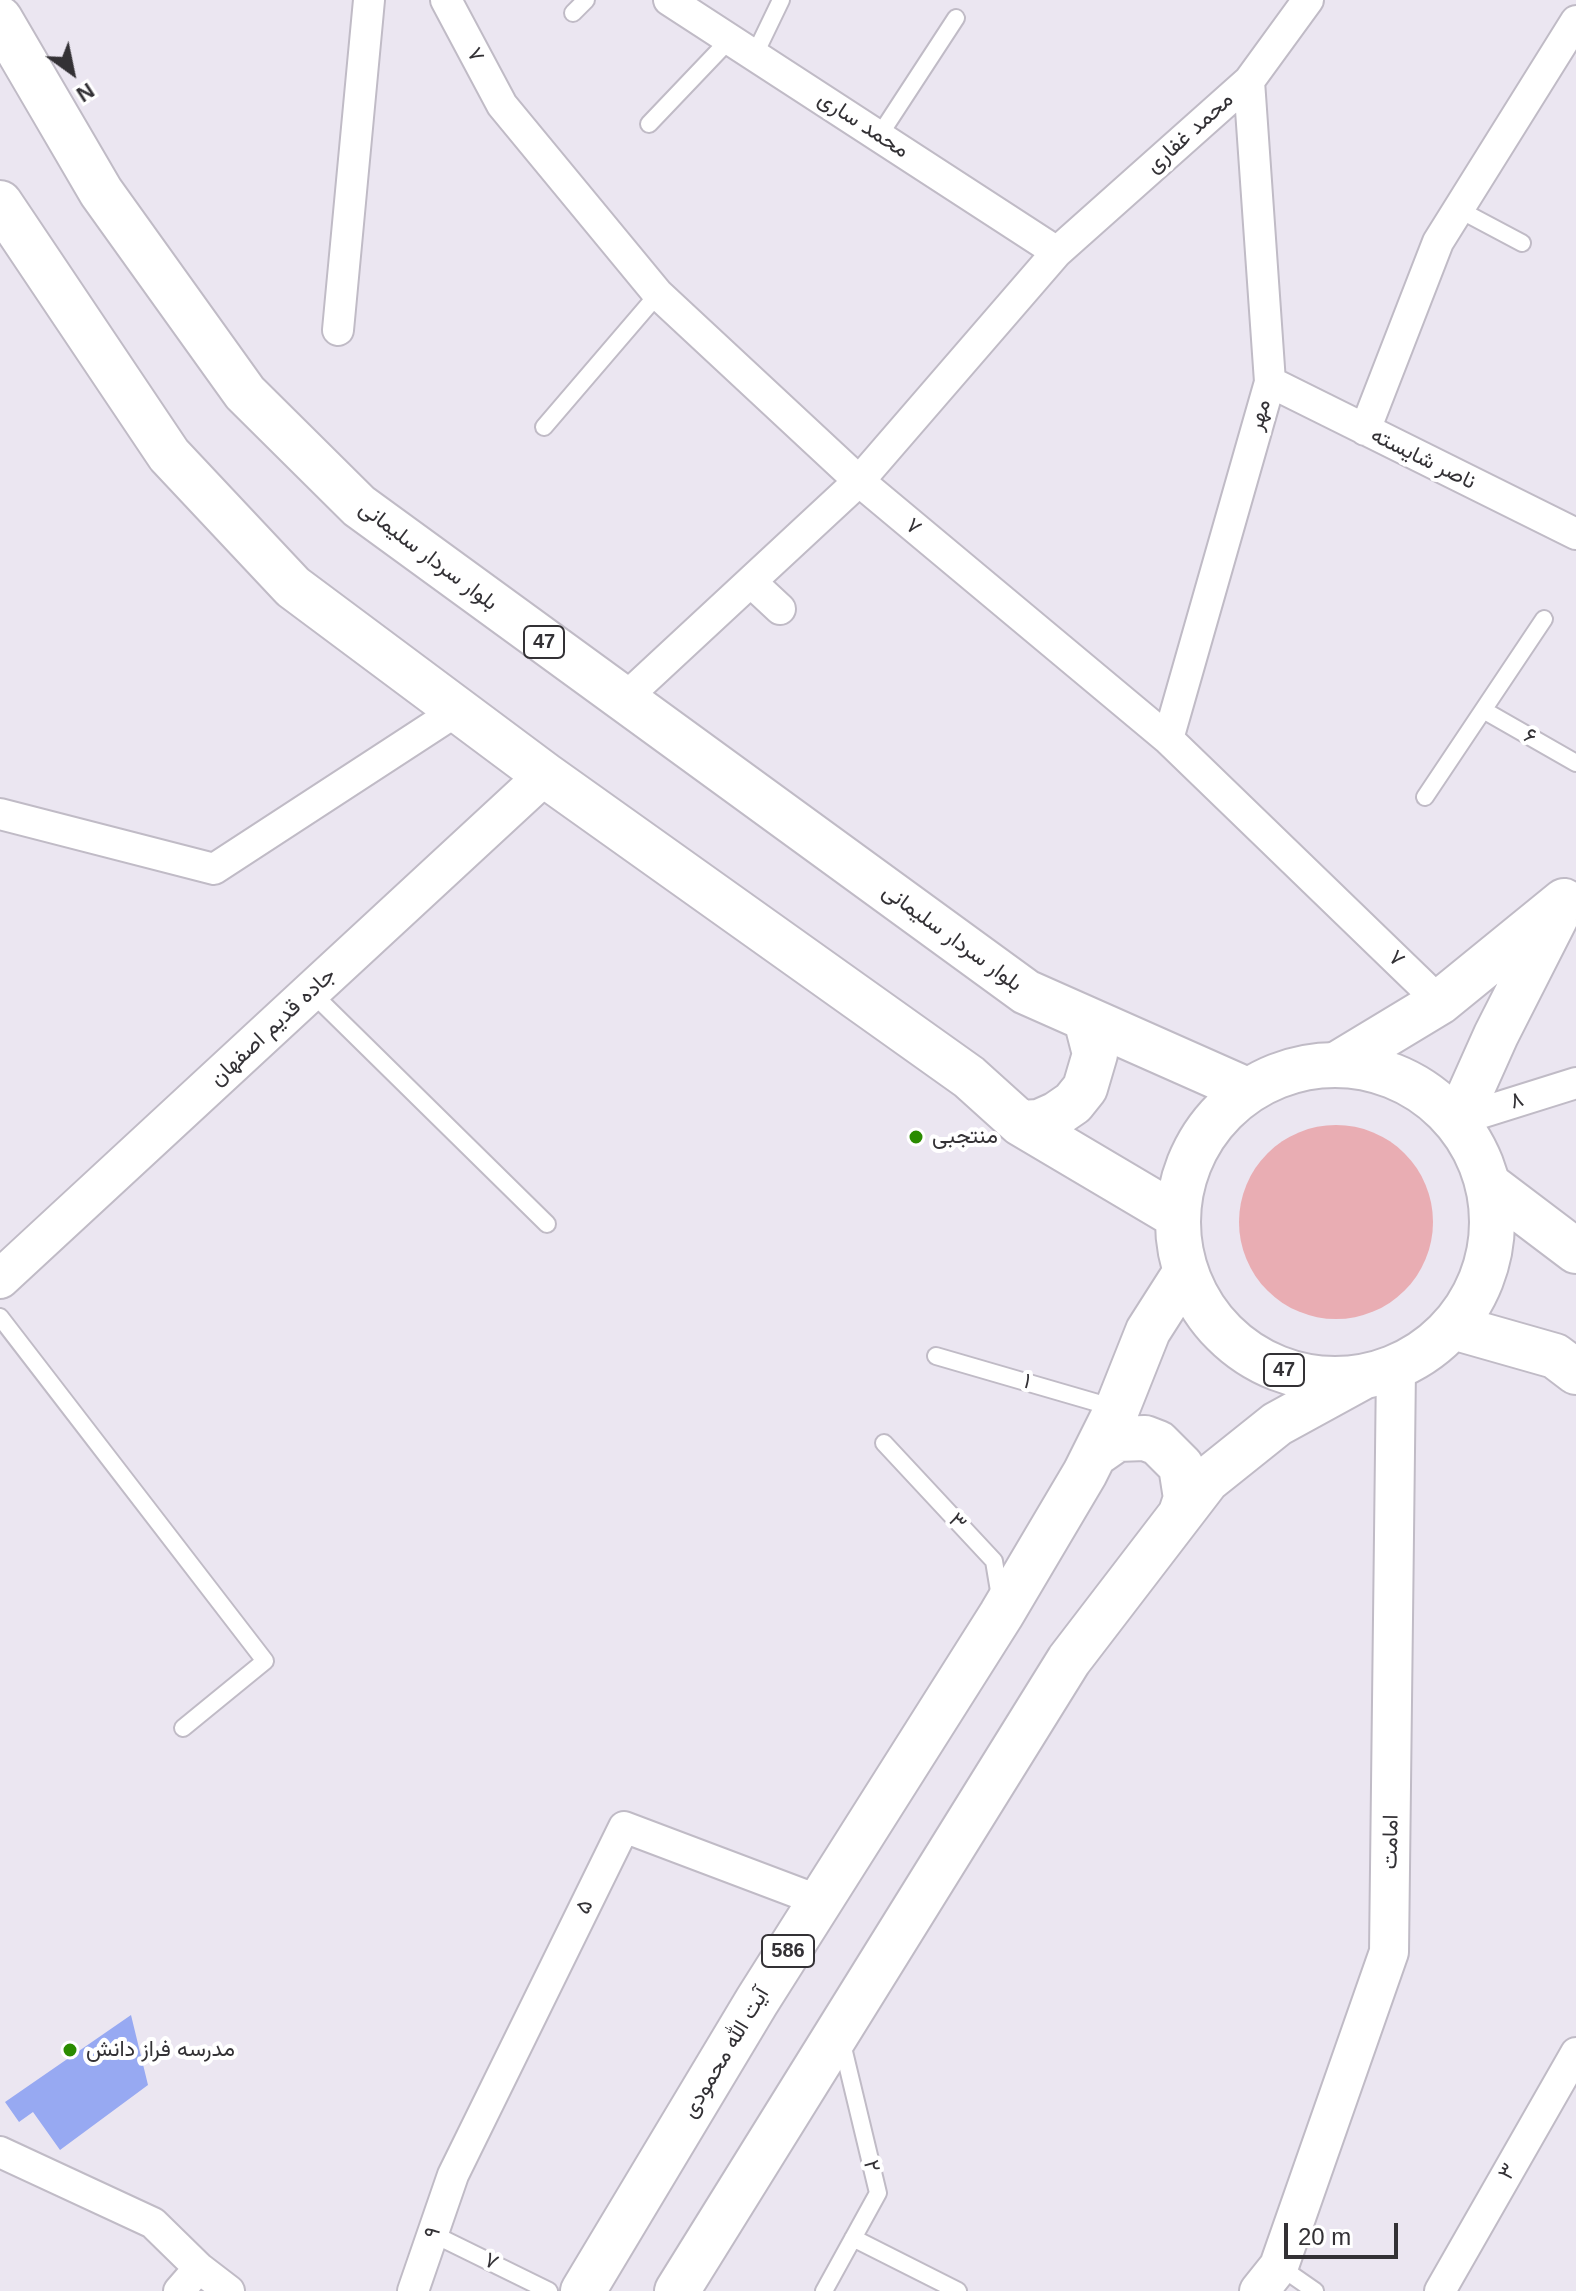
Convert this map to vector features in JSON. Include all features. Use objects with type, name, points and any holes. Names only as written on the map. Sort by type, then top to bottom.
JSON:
[{"type":"main road","name":"بلوار سردار سلیمانی","points":[[0,19],[101,192],[245,393],[359,506],[1026,992],[1247,1090]]},
{"type":"main road","points":[[0,203],[169,455],[293,587],[545,775],[969,1077],[1020,1123],[1177,1216]]},
{"type":"main road","points":[[1339,1063],[1440,1002],[1570,892]]},
{"type":"main road","points":[[1458,1120],[1570,892]]},
{"type":"main road","points":[[1020,1123],[1039,1122],[1057,1114],[1073,1103],[1085,1088],[1095,1054],[1086,1019]]},
{"type":"main road","name":"47","points":[[1339,1063],[1387,1072],[1430,1095],[1458,1120],[1478,1151],[1490,1186],[1494,1224],[1488,1260],[1475,1296],[1453,1327],[1427,1350],[1378,1373],[1315,1378],[1270,1367],[1232,1342],[1202,1307],[1185,1273],[1177,1216],[1186,1168],[1210,1125],[1247,1090],[1291,1069],[1339,1063]]},
{"type":"main road","points":[[1490,1186],[1576,1251]]},
{"type":"main road","name":"586","points":[[1001,1615],[1094,1455],[1117,1409],[1148,1331],[1185,1273]]},
{"type":"main road","points":[[1453,1327],[1555,1356],[1576,1372]]},
{"type":"main road","points":[[677,2291],[1069,1660],[1181,1513],[1207,1480],[1277,1424],[1378,1373]]},
{"type":"main road","points":[[1094,1455],[1117,1439],[1145,1438],[1158,1443],[1181,1466],[1186,1498],[1181,1513]]},
{"type":"main road","name":"آیت الله محمودی","points":[[583,2291],[820,1901],[1001,1615]]},
{"type":"street","points":[[338,330],[369,0]]},
{"type":"street","name":"۷","points":[[446,0],[502,105],[658,294],[859,481],[1168,739],[1440,1002]]},
{"type":"street","name":"محمد ساری","points":[[669,0],[1057,252]]},
{"type":"street","name":"محمد غفاری","points":[[623,700],[859,481],[1057,252],[1249,81],[1308,0]]},
{"type":"street","points":[[1365,430],[1438,242],[1576,21]]},
{"type":"street","name":"مهر","points":[[1168,739],[1270,382],[1249,81]]},
{"type":"street","name":"ناصر شایسته","points":[[1270,382],[1576,534]]},
{"type":"street","points":[[751,582],[780,609]]},
{"type":"street","points":[[0,814],[214,869],[458,710]]},
{"type":"street","name":"جاده قدیم اصفهان","points":[[0,1279],[545,775]]},
{"type":"street","name":"۸","points":[[1458,1120],[1576,1083]]},
{"type":"street","name":"امامت","points":[[1269,2278],[1389,1952],[1378,1373]]},
{"type":"street","name":"۵","points":[[453,2175],[624,1827],[820,1901]]},
{"type":"street","name":"۳","points":[[1440,2291],[1576,2053]]},
{"type":"street","points":[[0,2152],[153,2223],[199,2268],[229,2291]]},
{"type":"street","name":"۹","points":[[413,2291],[453,2175]]},
{"type":"street","points":[[179,2291],[199,2268]]},
{"type":"lane","points":[[573,13],[586,0]]},
{"type":"lane","points":[[649,124],[743,46],[781,0]]},
{"type":"lane","points":[[879,136],[956,18]]},
{"type":"lane","points":[[1458,209],[1522,243]]},
{"type":"lane","points":[[544,427],[658,294]]},
{"type":"lane","points":[[1425,797],[1544,619]]},
{"type":"lane","name":"۶","points":[[1485,711],[1576,763]]},
{"type":"lane","points":[[311,992],[547,1224]]},
{"type":"lane","points":[[0,1317],[265,1661],[183,1728]]},
{"type":"lane","name":"۱","points":[[936,1356],[1117,1409]]},
{"type":"lane","name":"۳","points":[[884,1443],[994,1561],[1001,1615]]},
{"type":"lane","name":"۲","points":[[824,2291],[878,2193],[839,2030]]},
{"type":"lane","name":"۷","points":[[433,2234],[549,2291]]},
{"type":"lane","points":[[853,2238],[958,2291]]},
{"type":"lane","points":[[1269,2278],[1315,2291]]},
{"type":"shaded area","points":[[1336,1125],[1373,1132],[1405,1153],[1426,1185],[1433,1222],[1426,1259],[1405,1291],[1373,1312],[1336,1319],[1299,1312],[1267,1291],[1246,1259],[1239,1222],[1246,1185],[1267,1153],[1299,1132]]},
{"type":"building","points":[[131,2015],[148,2085],[60,2150],[33,2112],[19,2122],[5,2102]]},
{"type":"place","name":"منتجبی","points":[[916,1137]]},
{"type":"place","name":"مدرسه فراز دانش","points":[[70,2050]]}]
